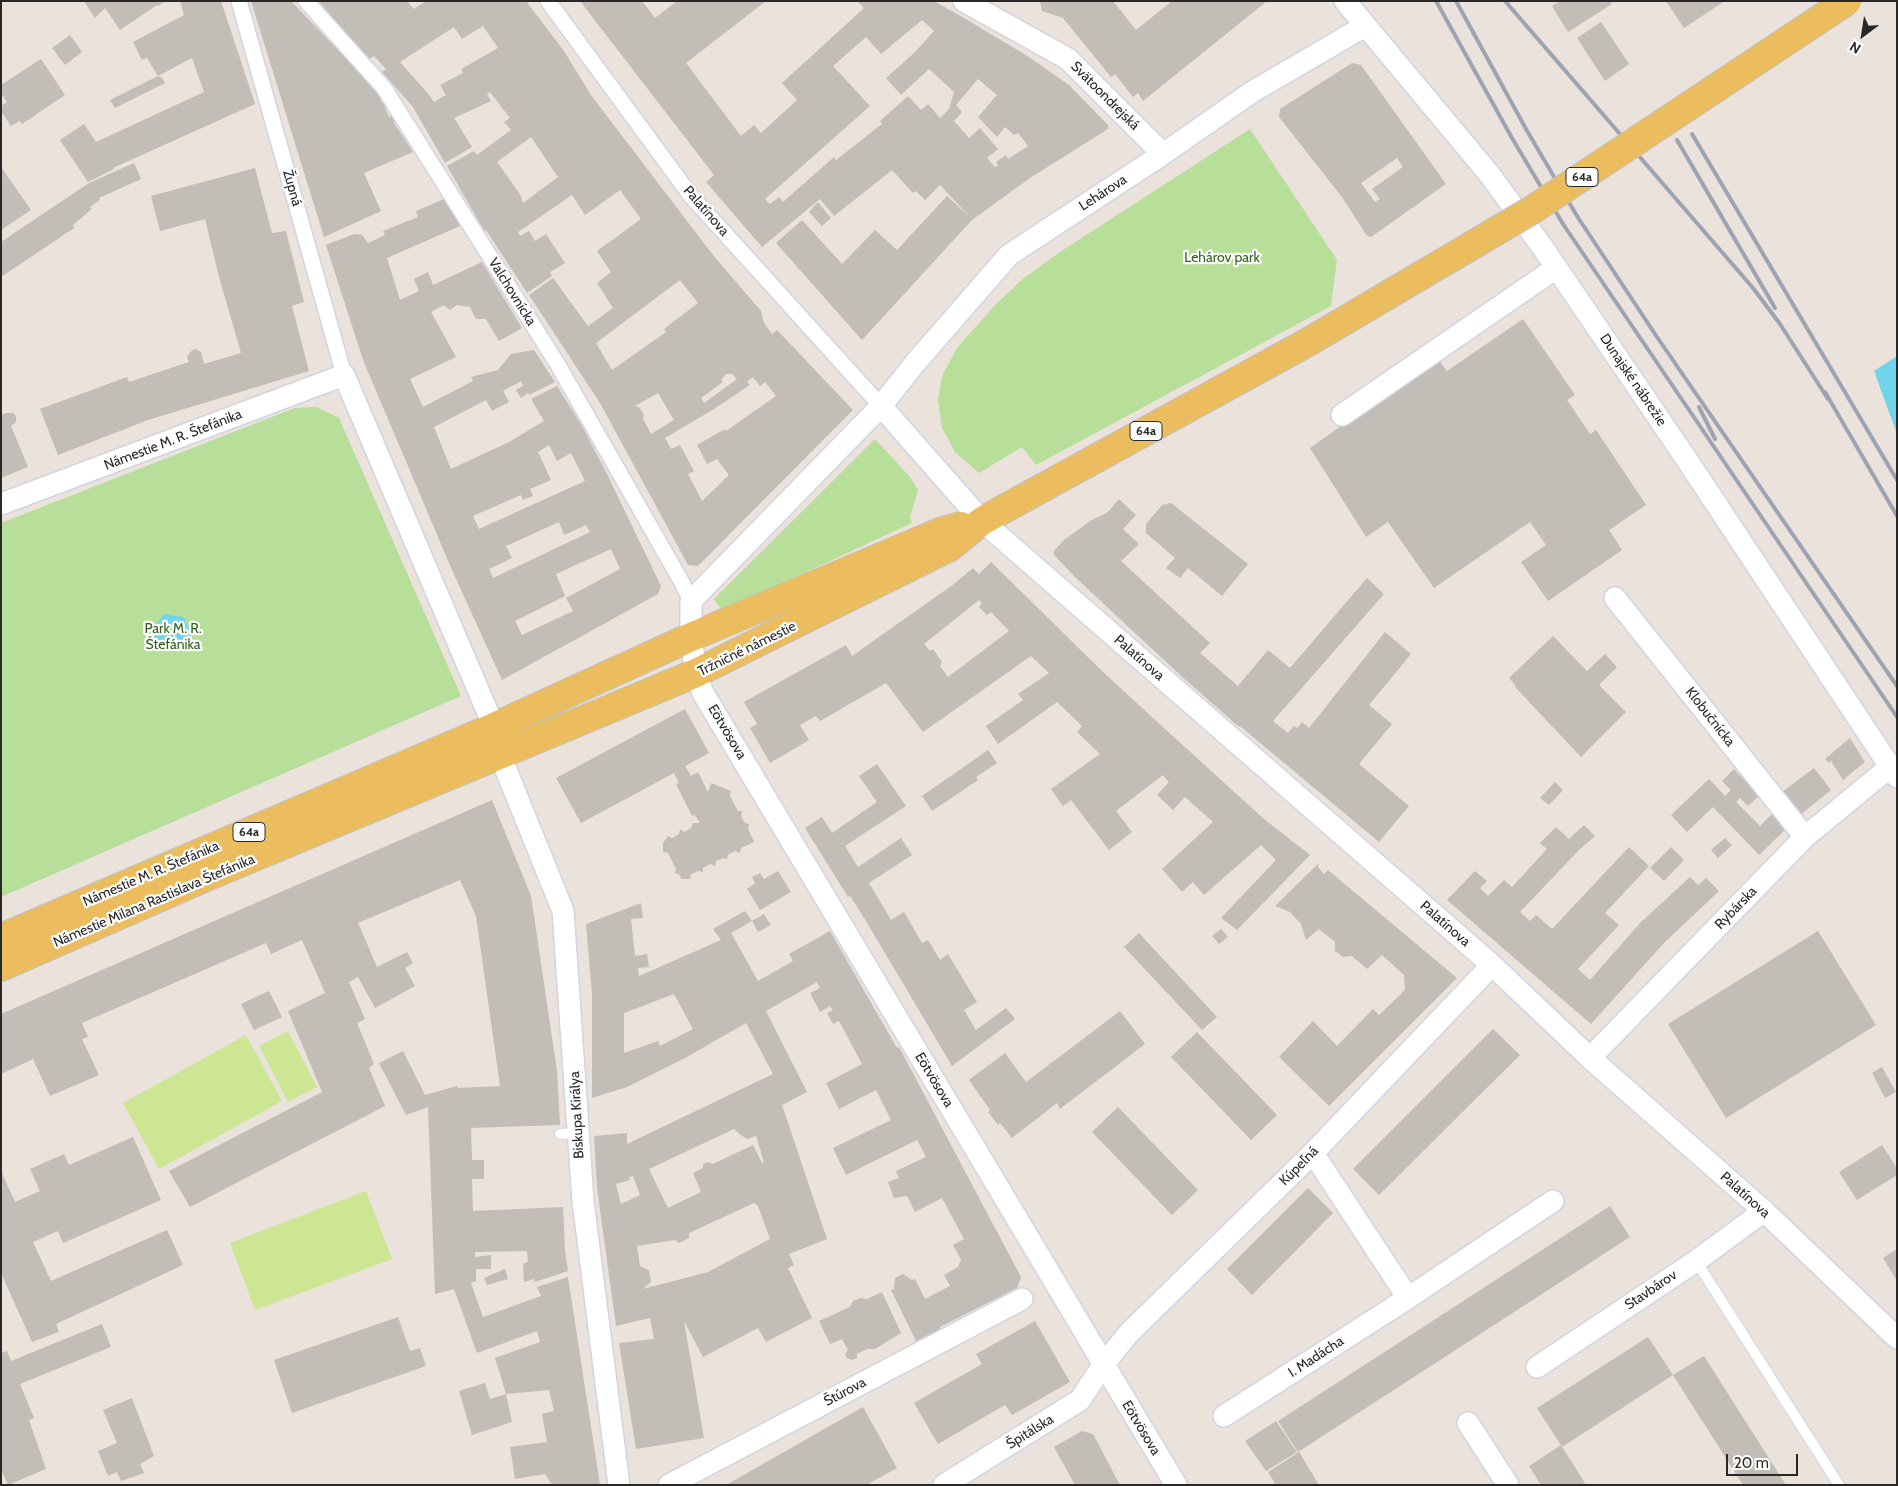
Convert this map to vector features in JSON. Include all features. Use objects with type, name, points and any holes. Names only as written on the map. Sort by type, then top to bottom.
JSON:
[{"type":"main road","name":"64a","points":[[494,727],[690,637],[940,532],[982,520],[1310,341],[1532,210],[1847,1]]},
{"type":"main road","name":"Tržničné námestie","points":[[500,755],[696,673],[950,547],[982,520]]},
{"type":"main road","points":[[494,727],[500,755]]},
{"type":"main road","name":"Námestie M. R. Štefánika","points":[[1,938],[494,727]]},
{"type":"main road","name":"Námestie Milana Rastislava Štefánika","points":[[1,966],[204,878],[500,755]]},
{"type":"street","name":"Župná","points":[[239,1],[344,375]]},
{"type":"street","name":"Valchovnícka","points":[[306,1],[384,88],[558,365],[691,601]]},
{"type":"street","name":"Palatínova","points":[[548,1],[691,196],[881,406]]},
{"type":"street","name":"Svätoondrejská","points":[[964,1],[1068,59],[1163,154]]},
{"type":"street","name":"Dunajské nábrežie","points":[[1345,1],[1490,175],[1686,458],[1893,772]]},
{"type":"street","name":"Lehárova","points":[[881,406],[916,362],[1009,255],[1163,154],[1252,92],[1365,26]]},
{"type":"street","points":[[1342,415],[1556,268]]},
{"type":"street","name":"Námestie M. R. Štefánika","points":[[1,504],[344,375]]},
{"type":"street","points":[[344,375],[494,727]]},
{"type":"street","points":[[690,637],[691,601],[881,406],[982,520]]},
{"type":"street","name":"Palatínova","points":[[982,520],[1492,966],[1590,1058],[1764,1211],[1897,1338]]},
{"type":"street","name":"Klobučnícka","points":[[1615,598],[1805,837]]},
{"type":"street","name":"Eötvösova","points":[[690,637],[696,673],[703,693],[1176,1485]]},
{"type":"street","name":"Biskupa Királya","points":[[500,755],[563,911],[570,1133],[583,1201],[620,1485]]},
{"type":"street","name":"Rybárska","points":[[1590,1058],[1805,837],[1893,772]]},
{"type":"street","name":"Kúpeľná","points":[[1103,1365],[1129,1333],[1313,1153],[1492,966]]},
{"type":"street","points":[[1313,1153],[1408,1298]]},
{"type":"street","name":"I. Madácha","points":[[1224,1416],[1408,1298],[1553,1201]]},
{"type":"street","name":"Stavbárov","points":[[1537,1367],[1696,1261],[1764,1211]]},
{"type":"street","name":"Štúrova","points":[[669,1485],[1022,1299]]},
{"type":"street","name":"Špitálska","points":[[944,1485],[1080,1400],[1103,1365]]},
{"type":"street","points":[[1468,1423],[1508,1485]]},
{"type":"lane","points":[[1696,1261],[1839,1485]]},
{"type":"green space","name":"Lehárov park","points":[[1250,129],[1337,260],[1331,306],[1036,465],[1022,447],[979,473],[955,452],[942,428],[938,401],[942,376],[957,348],[996,304],[1024,278],[1060,252]]},
{"type":"green space","name":"Park M. R. Štefánika","points":[[317,407],[339,418],[461,696],[1,897],[1,523],[295,408]]},
{"type":"green space","points":[[875,439],[910,477],[918,490],[910,517],[912,523],[722,611],[714,599]]},
{"type":"green space","points":[[288,1031],[317,1087],[288,1102],[259,1046]]},
{"type":"green space","points":[[246,1035],[282,1101],[159,1169],[123,1103]]},
{"type":"green space","points":[[366,1191],[392,1259],[255,1310],[230,1243]]},
{"type":"water","points":[[1897,356],[1897,434],[1874,371]]},
{"type":"water","points":[[164,614],[184,617],[192,636],[180,652],[159,650],[152,630]]},
{"type":"building","points":[[84,1],[166,1],[120,30],[105,8],[95,18]]},
{"type":"building","points":[[180,1],[221,1],[255,104],[113,168],[88,182],[60,140],[84,124],[96,142],[204,92],[192,58],[158,76],[147,58],[142,60],[133,42],[184,15]]},
{"type":"building","points":[[251,1],[291,1],[384,98],[380,100],[387,107],[385,108],[389,117],[392,115],[397,121],[394,123],[413,152],[364,173],[381,211],[324,237]]},
{"type":"building","points":[[319,1],[407,1],[414,9],[426,1],[526,1],[564,51],[591,95],[619,132],[713,255],[761,311],[764,323],[772,334],[777,330],[853,410],[698,566],[688,565],[600,403],[529,295],[553,278],[588,326],[613,308],[597,283],[611,272],[597,251],[641,219],[620,190],[585,215],[572,195],[518,232],[520,236],[529,231],[535,241],[546,234],[565,263],[550,272],[552,276],[527,293],[486,230],[485,232],[447,166],[474,151],[477,155],[511,130],[504,122],[510,118],[490,92],[487,94],[491,101],[454,118],[472,147],[445,163],[413,107],[382,72],[386,69],[374,56],[369,59],[364,56]],"holes":[[[483,26],[498,48],[461,69],[463,73],[440,85],[446,95],[434,102],[400,62],[454,27],[462,39]],[[531,137],[558,177],[523,203],[520,194],[497,162]],[[680,280],[698,303],[664,329],[666,332],[612,370],[596,343]],[[726,374],[732,374],[737,379],[704,403],[701,398],[723,382],[721,380]],[[753,377],[760,386],[765,382],[776,396],[726,431],[725,429],[697,445],[707,464],[717,459],[729,475],[702,501],[688,474],[694,471],[680,445],[671,449],[665,438],[750,385],[747,382]],[[658,393],[674,420],[651,434],[643,419],[644,415],[640,408],[635,406]]]},
{"type":"building","points":[[580,1],[642,1],[655,18],[677,1],[766,1],[686,63],[741,136],[754,125],[761,133],[797,100],[782,83],[864,8],[857,1],[934,1],[1029,57],[1069,85],[1108,125],[1108,129],[1030,178],[972,220],[862,340],[776,243],[802,220],[842,264],[875,230],[897,250],[947,196],[970,217],[940,185],[925,200],[916,191],[913,193],[892,170],[834,216],[820,199],[762,247],[706,182],[714,175]],"holes":[[[922,20],[934,31],[915,52],[886,78],[901,95],[929,69],[954,92],[949,109],[940,118],[928,104],[921,110],[908,96],[880,121],[882,124],[836,160],[834,157],[783,202],[779,197],[770,204],[765,199],[870,106],[833,66],[866,37],[881,54]],[[978,79],[997,95],[978,117],[997,137],[1005,127],[1014,135],[1018,133],[1028,146],[1008,159],[1006,155],[996,162],[998,166],[995,167],[987,158],[998,149],[980,128],[969,138],[954,121],[962,112],[956,105]]]},
{"type":"building","points":[[1040,1],[1113,1],[1136,30],[1172,1],[1267,1],[1143,101],[1138,93],[1133,97],[1115,74],[1111,77],[1063,18],[1042,11]]},
{"type":"building","points":[[1560,1],[1610,1],[1612,4],[1568,32],[1552,6]]},
{"type":"building","points":[[1666,1],[1725,1],[1684,28]]},
{"type":"building","points":[[1601,22],[1629,64],[1605,81],[1577,38]]},
{"type":"building","points":[[70,35],[82,52],[65,65],[52,48]]},
{"type":"building","points":[[41,59],[65,95],[22,124],[20,121],[11,126],[1,111],[1,106],[7,102],[1,93],[1,85]]},
{"type":"building","points":[[1352,63],[1361,65],[1446,184],[1371,237],[1367,236],[1342,197],[1279,117],[1280,109]],"holes":[[[1397,158],[1403,167],[1372,189],[1380,199],[1375,202],[1361,183]]]},
{"type":"building","points":[[158,76],[165,83],[115,108],[110,100]]},
{"type":"building","points":[[134,163],[141,179],[99,198],[100,200],[90,207],[92,209],[73,225],[74,228],[1,277],[1,242],[89,183]]},
{"type":"building","points":[[1,167],[31,210],[1,230]]},
{"type":"building","points":[[255,168],[272,233],[286,231],[304,302],[292,306],[309,371],[148,420],[58,455],[40,409],[127,377],[129,382],[189,362],[187,357],[195,349],[201,352],[204,364],[241,353],[219,277],[205,219],[160,231],[151,196]]},
{"type":"building","points":[[444,199],[460,226],[387,258],[400,300],[419,291],[414,279],[428,272],[433,285],[482,262],[522,328],[499,341],[486,319],[476,319],[470,307],[457,305],[450,310],[444,305],[431,312],[456,357],[410,379],[423,407],[473,381],[471,377],[498,370],[511,354],[534,350],[555,382],[529,395],[528,393],[521,398],[516,390],[523,386],[521,381],[503,391],[509,402],[492,411],[486,400],[434,427],[451,469],[509,442],[544,421],[531,399],[557,386],[582,426],[606,472],[661,586],[658,594],[502,680],[452,570],[363,360],[326,245],[354,234],[362,235],[368,243],[385,235],[383,231],[418,217],[416,211]],"holes":[[[549,445],[557,461],[571,453],[585,481],[479,529],[473,516],[521,495],[523,500],[533,496],[530,489],[551,480],[538,452]],[[559,522],[564,535],[586,525],[590,532],[493,578],[489,569],[512,558],[506,546]],[[611,549],[620,569],[566,598],[573,611],[522,635],[515,621],[565,596],[556,574]]]},
{"type":"building","points":[[818,202],[831,218],[822,226],[809,212]]},
{"type":"building","points":[[1523,319],[1575,395],[1567,400],[1590,434],[1596,430],[1646,505],[1609,530],[1622,550],[1548,601],[1521,562],[1546,545],[1530,522],[1434,588],[1388,522],[1366,537],[1310,448],[1437,358],[1447,371]]},
{"type":"building","points":[[13,413],[16,416],[16,422],[11,426],[28,467],[1,478],[1,415]]},
{"type":"building","points":[[1119,499],[1136,515],[1123,529],[1139,544],[1121,561],[1210,643],[1200,653],[1238,686],[1268,650],[1290,668],[1367,578],[1384,594],[1273,721],[1288,733],[1294,726],[1297,728],[1302,722],[1309,728],[1385,632],[1411,654],[1369,705],[1392,724],[1359,764],[1409,806],[1379,842],[1238,726],[1180,675],[1055,556],[1053,552],[1065,539],[1092,520],[1107,513]]},
{"type":"building","points":[[1171,503],[1248,564],[1222,596],[1188,568],[1180,578],[1166,568],[1175,558],[1146,533],[1146,524],[1162,505]]},
{"type":"building","points":[[991,562],[1102,671],[1165,729],[1264,819],[1310,855],[1237,930],[1221,918],[1276,860],[1261,845],[1204,895],[1193,882],[1182,892],[1162,869],[1213,822],[1185,797],[1173,810],[1157,795],[1169,782],[1163,775],[1116,811],[1132,832],[1109,850],[1071,800],[1063,806],[1051,789],[1100,754],[1077,732],[1082,726],[1057,702],[998,744],[986,726],[1023,700],[1018,694],[1049,673],[1031,656],[923,732],[886,683],[820,721],[816,716],[800,725],[809,740],[770,763],[750,728],[757,724],[744,702],[846,645],[852,656],[954,584],[973,568],[979,574]],"holes":[[[979,600],[982,603],[979,607],[987,615],[991,612],[1009,631],[948,677],[940,666],[942,662],[933,649],[930,651],[924,644]]]},
{"type":"building","points":[[1553,636],[1587,671],[1605,654],[1617,667],[1599,685],[1626,712],[1581,757],[1515,687],[1509,678]]},
{"type":"building","points":[[685,709],[709,753],[685,766],[691,776],[698,772],[708,792],[711,783],[731,791],[730,796],[738,811],[742,811],[741,817],[745,823],[749,824],[748,829],[754,842],[741,848],[740,853],[735,851],[728,855],[727,859],[723,858],[716,861],[715,866],[710,864],[703,868],[703,872],[698,871],[691,874],[690,879],[681,879],[680,875],[675,873],[676,869],[668,853],[663,852],[663,843],[668,836],[672,838],[679,834],[680,829],[684,832],[691,828],[693,823],[700,823],[695,815],[692,816],[676,784],[679,783],[674,773],[581,823],[556,778]]},
{"type":"building","points":[[1850,738],[1865,762],[1843,780],[1831,761],[1829,763],[1825,759]]},
{"type":"building","points":[[988,750],[997,763],[976,777],[978,780],[932,811],[922,796]]},
{"type":"building","points":[[877,764],[906,806],[845,846],[858,867],[901,838],[912,855],[869,883],[891,920],[904,912],[922,943],[928,940],[940,960],[948,954],[977,1002],[964,1010],[976,1030],[1006,1008],[1015,1019],[952,1066],[866,921],[850,896],[848,897],[805,828],[822,817],[832,833],[877,802],[859,776]]},
{"type":"building","points":[[1814,768],[1831,790],[1800,815],[1782,792]]},
{"type":"building","points":[[1734,769],[1759,796],[1748,806],[1740,798],[1736,802],[1760,826],[1773,813],[1787,828],[1759,855],[1713,807],[1687,832],[1671,815],[1709,779],[1725,796],[1731,790],[1722,781]]},
{"type":"building","points":[[1555,782],[1563,790],[1549,805],[1540,798]]},
{"type":"building","points":[[492,800],[531,896],[557,1071],[560,1125],[471,1128],[472,1160],[484,1160],[484,1179],[472,1179],[473,1211],[563,1207],[568,1271],[535,1282],[534,1279],[524,1282],[523,1264],[528,1262],[527,1251],[475,1252],[475,1257],[491,1255],[491,1269],[476,1269],[476,1281],[471,1283],[483,1317],[541,1296],[537,1287],[568,1277],[600,1485],[552,1485],[545,1474],[515,1479],[510,1447],[547,1442],[542,1414],[554,1411],[549,1390],[506,1394],[495,1358],[540,1342],[537,1331],[477,1353],[454,1289],[435,1294],[428,1107],[406,1115],[379,1063],[403,1051],[425,1095],[457,1086],[458,1088],[500,1086],[476,916],[460,880],[358,923],[377,967],[407,952],[413,963],[405,968],[415,986],[375,1008],[358,977],[349,982],[365,1019],[357,1023],[374,1064],[369,1068],[385,1106],[190,1207],[169,1171],[322,1092],[288,1011],[325,993],[302,940],[271,954],[266,943],[82,1023],[88,1037],[82,1039],[99,1075],[50,1096],[33,1059],[1,1074],[1,1014]]},
{"type":"building","points":[[1584,825],[1595,836],[1579,850],[1520,912],[1530,921],[1536,915],[1552,929],[1629,847],[1649,866],[1605,913],[1619,925],[1578,969],[1590,980],[1640,923],[1690,877],[1698,885],[1706,878],[1719,891],[1663,944],[1591,1024],[1447,900],[1475,871],[1487,881],[1480,888],[1488,896],[1504,880],[1512,887],[1547,849],[1540,843],[1556,827],[1569,839]]},
{"type":"building","points":[[1725,838],[1732,845],[1718,858],[1711,850]]},
{"type":"building","points":[[1671,847],[1684,860],[1664,881],[1650,868]]},
{"type":"building","points":[[1319,863],[1318,867],[1324,874],[1328,870],[1457,978],[1329,1106],[1279,1057],[1313,1021],[1337,1046],[1373,1009],[1379,1015],[1405,990],[1404,975],[1382,955],[1367,969],[1352,956],[1343,957],[1335,951],[1335,942],[1319,929],[1306,940],[1301,924],[1290,912],[1275,906]]},
{"type":"building","points":[[778,871],[791,892],[760,910],[747,889],[755,883],[752,877],[760,873],[764,879]]},
{"type":"building","points":[[641,903],[643,918],[631,919],[635,956],[647,954],[649,967],[638,968],[639,976],[721,940],[713,929],[745,911],[752,921],[731,933],[758,981],[793,961],[789,954],[830,931],[897,1048],[899,1047],[1021,1277],[1017,1288],[916,1341],[891,1290],[894,1289],[895,1278],[903,1274],[912,1280],[915,1279],[925,1299],[950,1286],[944,1275],[958,1267],[961,1260],[953,1245],[964,1239],[942,1198],[915,1212],[907,1196],[894,1198],[888,1182],[899,1178],[896,1171],[926,1157],[917,1140],[846,1175],[833,1148],[891,1120],[876,1090],[839,1109],[826,1083],[862,1064],[839,1021],[833,1024],[827,1013],[833,1010],[830,1006],[820,1012],[810,993],[820,988],[817,982],[766,1011],[807,1092],[782,1105],[827,1239],[789,1254],[794,1265],[788,1268],[812,1318],[766,1342],[758,1328],[703,1357],[684,1321],[704,1438],[636,1449],[619,1343],[654,1339],[650,1318],[616,1326],[597,1188],[594,1136],[627,1133],[627,1144],[773,1074],[746,1023],[685,1058],[627,1087],[592,1098],[592,994],[586,924]],"holes":[[[674,994],[693,1029],[660,1046],[658,1041],[624,1053],[624,1013]],[[734,1129],[748,1139],[756,1136],[764,1162],[762,1163],[753,1145],[713,1164],[709,1162],[703,1164],[703,1168],[693,1173],[701,1192],[668,1208],[649,1169]],[[633,1176],[640,1195],[621,1204],[616,1184],[630,1180],[629,1177]],[[754,1203],[758,1206],[770,1239],[708,1272],[643,1289],[651,1282],[649,1270],[640,1266],[637,1246],[675,1240],[679,1243],[689,1238],[689,1233]]]},
{"type":"building","points":[[764,914],[771,925],[758,932],[752,921]]},
{"type":"building","points":[[1221,929],[1228,937],[1219,944],[1212,936]]},
{"type":"building","points":[[1818,931],[1876,1025],[1726,1118],[1668,1024]]},
{"type":"building","points":[[1139,933],[1217,1017],[1202,1030],[1124,947]]},
{"type":"building","points":[[269,991],[282,1017],[254,1030],[241,1004]]},
{"type":"building","points":[[1120,1011],[1145,1044],[1060,1109],[1057,1103],[1012,1138],[1000,1123],[998,1125],[969,1080],[1005,1053],[1026,1082]]},
{"type":"building","points":[[1493,1029],[1520,1055],[1379,1195],[1353,1169]]},
{"type":"building","points":[[1197,1032],[1277,1115],[1251,1140],[1171,1057]]},
{"type":"building","points":[[1882,1067],[1896,1092],[1885,1098],[1872,1073]]},
{"type":"building","points":[[1118,1107],[1198,1190],[1172,1215],[1092,1132]]},
{"type":"building","points":[[133,1137],[161,1200],[63,1243],[58,1231],[33,1242],[51,1281],[167,1230],[183,1265],[56,1324],[59,1332],[32,1342],[1,1273],[1,1171],[15,1202],[40,1191],[30,1169],[64,1154],[69,1165]]},
{"type":"building","points":[[1882,1145],[1897,1168],[1897,1175],[1857,1200],[1839,1172]]},
{"type":"building","points":[[1308,1188],[1333,1213],[1252,1295],[1227,1269]]},
{"type":"building","points":[[1610,1206],[1630,1237],[1298,1452],[1278,1421]]},
{"type":"building","points":[[1897,1249],[1897,1281],[1883,1258]]},
{"type":"building","points":[[505,1269],[508,1279],[487,1285],[484,1278]]},
{"type":"building","points":[[882,1292],[901,1333],[875,1349],[867,1349],[857,1354],[857,1358],[852,1360],[847,1358],[845,1354],[848,1350],[842,1339],[830,1344],[819,1321],[850,1307],[853,1301],[860,1298],[867,1299]]},
{"type":"building","points":[[398,1317],[410,1351],[420,1348],[426,1366],[292,1413],[274,1360]]},
{"type":"building","points":[[1035,1321],[1070,1382],[1012,1415],[1005,1405],[938,1444],[914,1403],[982,1364],[976,1354]]},
{"type":"building","points":[[102,1324],[111,1347],[20,1384],[34,1418],[29,1420],[46,1469],[8,1485],[1,1469],[1,1353],[7,1351],[11,1361]]},
{"type":"building","points":[[1648,1337],[1673,1375],[1562,1447],[1537,1408]]},
{"type":"building","points":[[1704,1356],[1786,1485],[1743,1485],[1673,1375]]},
{"type":"building","points":[[485,1383],[490,1399],[506,1394],[512,1422],[472,1435],[459,1391]]},
{"type":"building","points":[[132,1398],[154,1456],[140,1464],[144,1473],[121,1481],[117,1472],[108,1476],[98,1451],[117,1443],[103,1410]]},
{"type":"building","points":[[863,1407],[897,1468],[866,1485],[726,1485]]},
{"type":"building","points":[[1276,1421],[1297,1452],[1266,1471],[1245,1441]]},
{"type":"building","points":[[1082,1431],[1093,1434],[1120,1485],[1075,1485],[1054,1447]]},
{"type":"building","points":[[1561,1445],[1586,1485],[1541,1485],[1529,1466]]},
{"type":"building","points":[[1299,1452],[1319,1485],[1276,1485],[1268,1472]]},
{"type":"railway","points":[[1436,1],[1512,138],[1563,224],[1897,717]]},
{"type":"railway","points":[[1456,1],[1526,129],[1577,216],[1657,337],[1897,686]]},
{"type":"railway","points":[[1505,1],[1753,288],[1780,324],[1828,399]]},
{"type":"railway","points":[[1692,134],[1897,480]]},
{"type":"railway","points":[[1677,140],[1775,308]]},
{"type":"railway","points":[[1825,392],[1897,516]]},
{"type":"railway","points":[[1699,407],[1715,439]]}]
